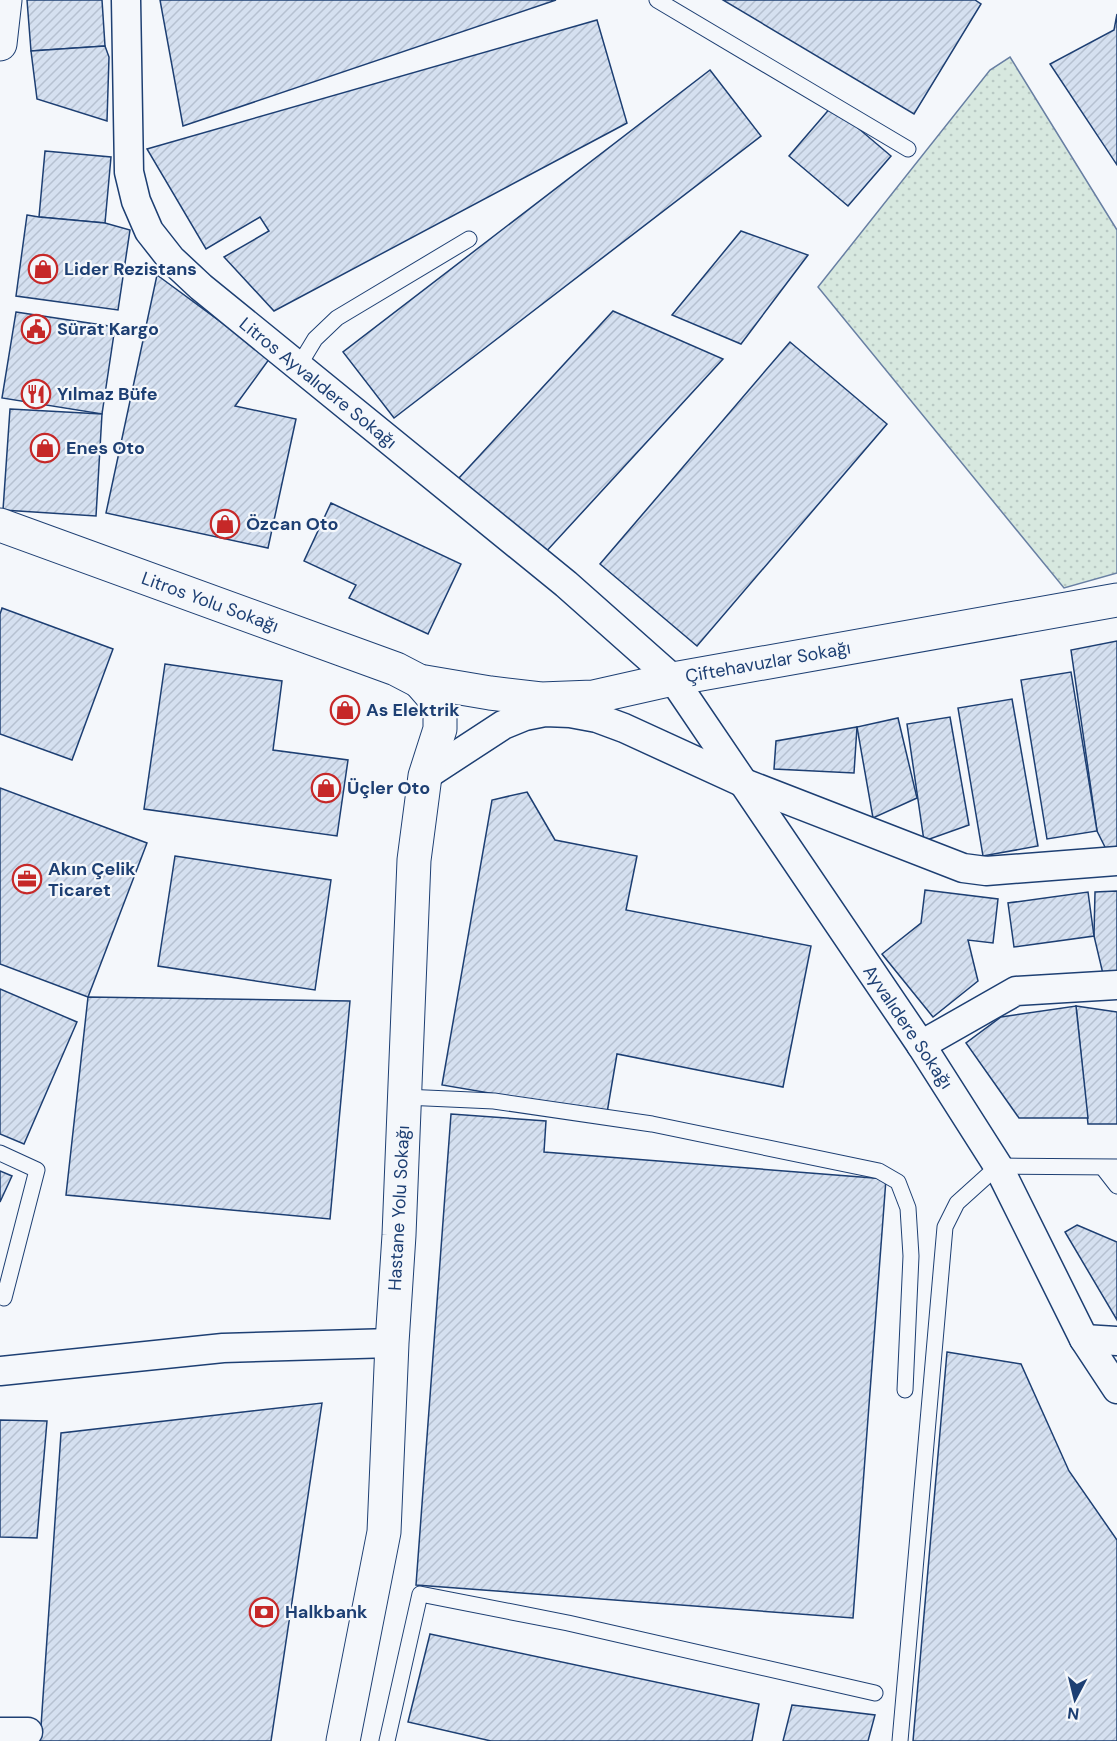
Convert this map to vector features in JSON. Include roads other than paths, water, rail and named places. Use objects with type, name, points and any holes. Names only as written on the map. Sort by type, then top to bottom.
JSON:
[{"type":"main road","points":[[0,44],[5,0]]},
{"type":"main road","name":"Litros Yolu Sokağı","points":[[0,525],[396,669],[419,681]]},
{"type":"main road","name":"Çiftehavuzlar Sokağı","points":[[419,681],[541,699],[593,697],[673,679],[1117,600]]},
{"type":"main road","name":"Hastane Yolu Sokağı","points":[[343,1741],[384,1532],[414,860],[425,776],[440,729],[440,713],[433,697],[419,681]]},
{"type":"street","name":"Litros Ayvalıdere Sokağı","points":[[126,0],[129,172],[136,201],[149,231],[171,258],[201,287],[566,584],[673,679]]},
{"type":"street","name":"Ayvalıdere Sokağı","points":[[673,679],[921,1045],[998,1166],[1084,1339],[1117,1389]]},
{"type":"street","points":[[624,728],[621,718],[623,703],[632,689]]},
{"type":"street","points":[[425,776],[503,725],[525,716],[545,712],[570,713],[597,718],[624,728],[744,783],[963,868],[986,871],[1117,861]]},
{"type":"street","points":[[921,1045],[1016,991],[1117,985]]},
{"type":"street","points":[[1084,1339],[1117,1341]]},
{"type":"street","points":[[0,1371],[222,1348],[392,1343]]},
{"type":"lane","points":[[657,0],[909,149]]},
{"type":"lane","points":[[298,367],[315,339],[337,318],[469,239]]},
{"type":"lane","points":[[404,1097],[494,1101],[652,1124],[879,1171],[898,1182],[909,1208],[911,1256],[905,1390]]},
{"type":"lane","points":[[0,1153],[37,1170],[4,1298],[0,1296]]},
{"type":"lane","points":[[900,1741],[945,1227],[957,1203],[998,1166],[1110,1168],[1117,1186]]},
{"type":"lane","points":[[387,1741],[420,1594],[567,1623],[875,1693]]},
{"type":"place","name":"Lider Rezistans","points":[[43,269]]},
{"type":"place","name":"Sürat Kargo","points":[[36,329]]},
{"type":"place","name":"Yılmaz Büfe","points":[[36,394]]},
{"type":"place","name":"Enes Oto","points":[[45,448]]},
{"type":"place","name":"Özcan Oto","points":[[225,524]]},
{"type":"place","name":"As Elektrik","points":[[345,710]]},
{"type":"place","name":"Üçler Oto","points":[[326,788]]},
{"type":"place","name":"Akın Çelik Ticaret","points":[[27,879]]},
{"type":"place","name":"Halkbank","points":[[264,1612]]}]
